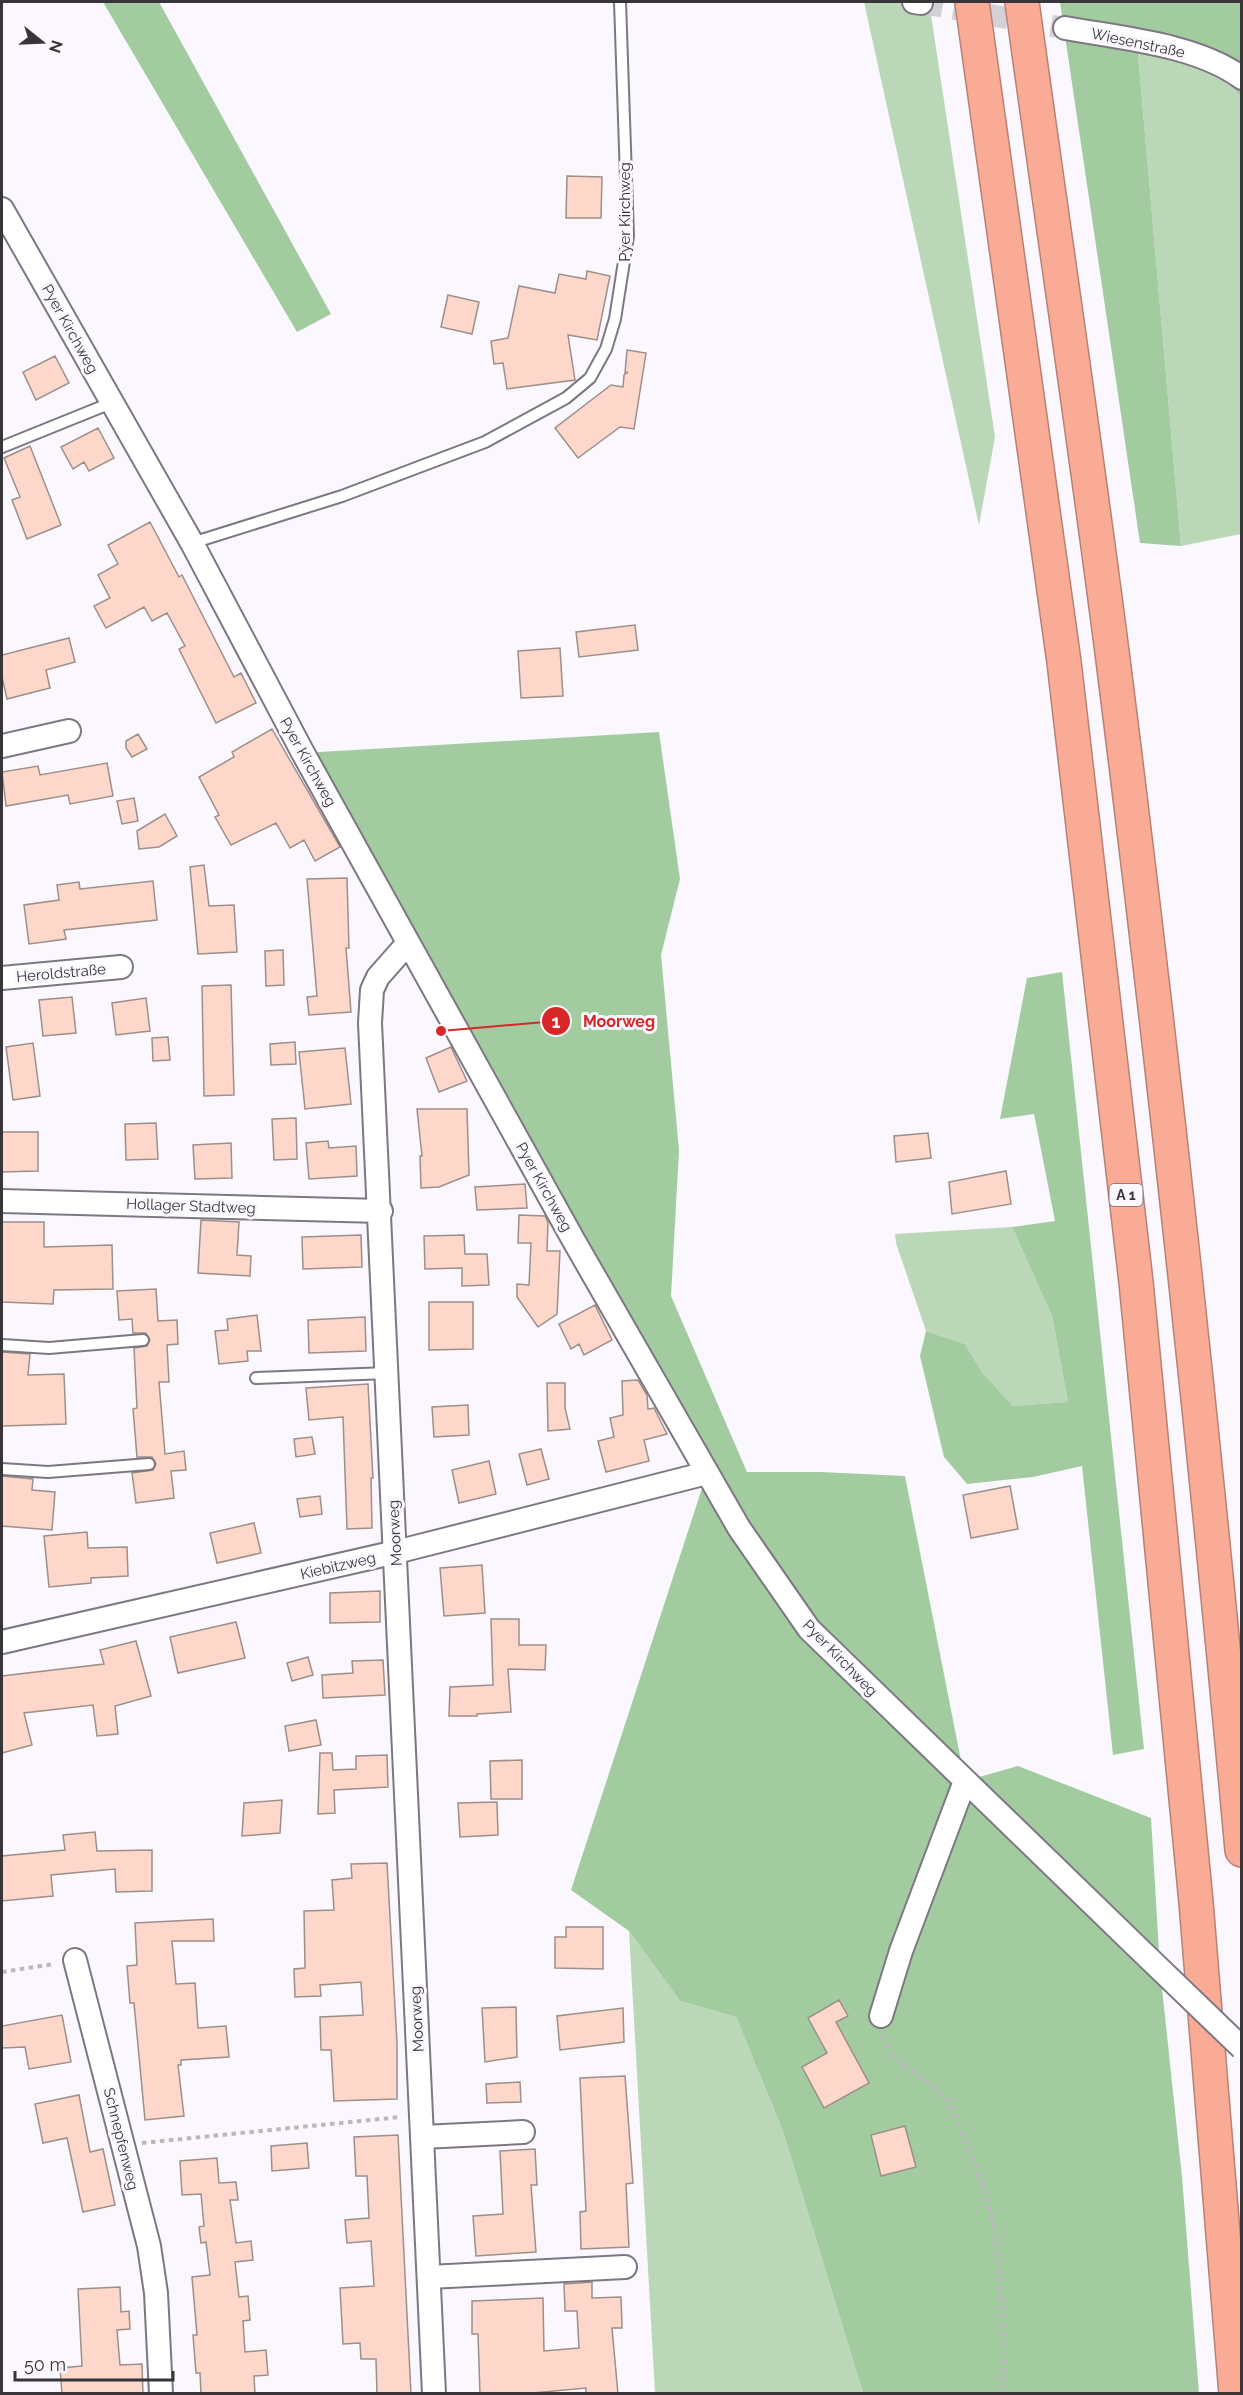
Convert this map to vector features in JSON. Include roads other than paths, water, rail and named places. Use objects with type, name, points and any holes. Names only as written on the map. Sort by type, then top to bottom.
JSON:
[{"type":"highway","name":"A 1","points":[[972,2],[1064,662],[1132,1247],[1193,1867],[1236,2394]]},
{"type":"highway","points":[[1022,2],[1113,657],[1141,887],[1186,1277],[1242,1850]]},
{"type":"street","name":"Wiesenstraße","points":[[1065,28],[1171,48],[1210,61],[1242,78]]},
{"type":"street","name":"Pyer Kirchweg","points":[[2,209],[192,543],[303,753],[408,943],[740,1528],[809,1629],[1242,2048]]},
{"type":"street","points":[[2,746],[69,731]]},
{"type":"street","name":"Moorweg","points":[[408,943],[378,977],[372,990],[372,1081],[381,1211],[434,2394]]},
{"type":"street","name":"Heroldstraße","points":[[2,978],[121,967]]},
{"type":"street","name":"Hollager Stadtweg","points":[[2,1201],[381,1211]]},
{"type":"street","name":"Kiebitzweg","points":[[2,1642],[396,1552],[707,1473]]},
{"type":"street","points":[[881,2016],[901,1951],[965,1781]]},
{"type":"street","name":"Schnepfenweg","points":[[75,1960],[149,2246],[156,2293],[160,2394]]},
{"type":"street","points":[[422,2126],[523,2132]]},
{"type":"street","points":[[429,2277],[625,2267]]},
{"type":"lane","name":"Pyer Kirchweg","points":[[192,543],[342,496],[485,442],[566,398],[590,378],[606,350],[615,320],[628,236],[620,2]]},
{"type":"lane","points":[[2,447],[111,403]]},
{"type":"lane","points":[[2,1345],[49,1348],[143,1340]]},
{"type":"lane","points":[[256,1378],[388,1373]]},
{"type":"lane","points":[[2,1468],[48,1472],[149,1464]]},
{"type":"tunnel","points":[[921,3],[1065,28]]},
{"type":"place","name":"Moorweg","points":[[441,1031]]}]
